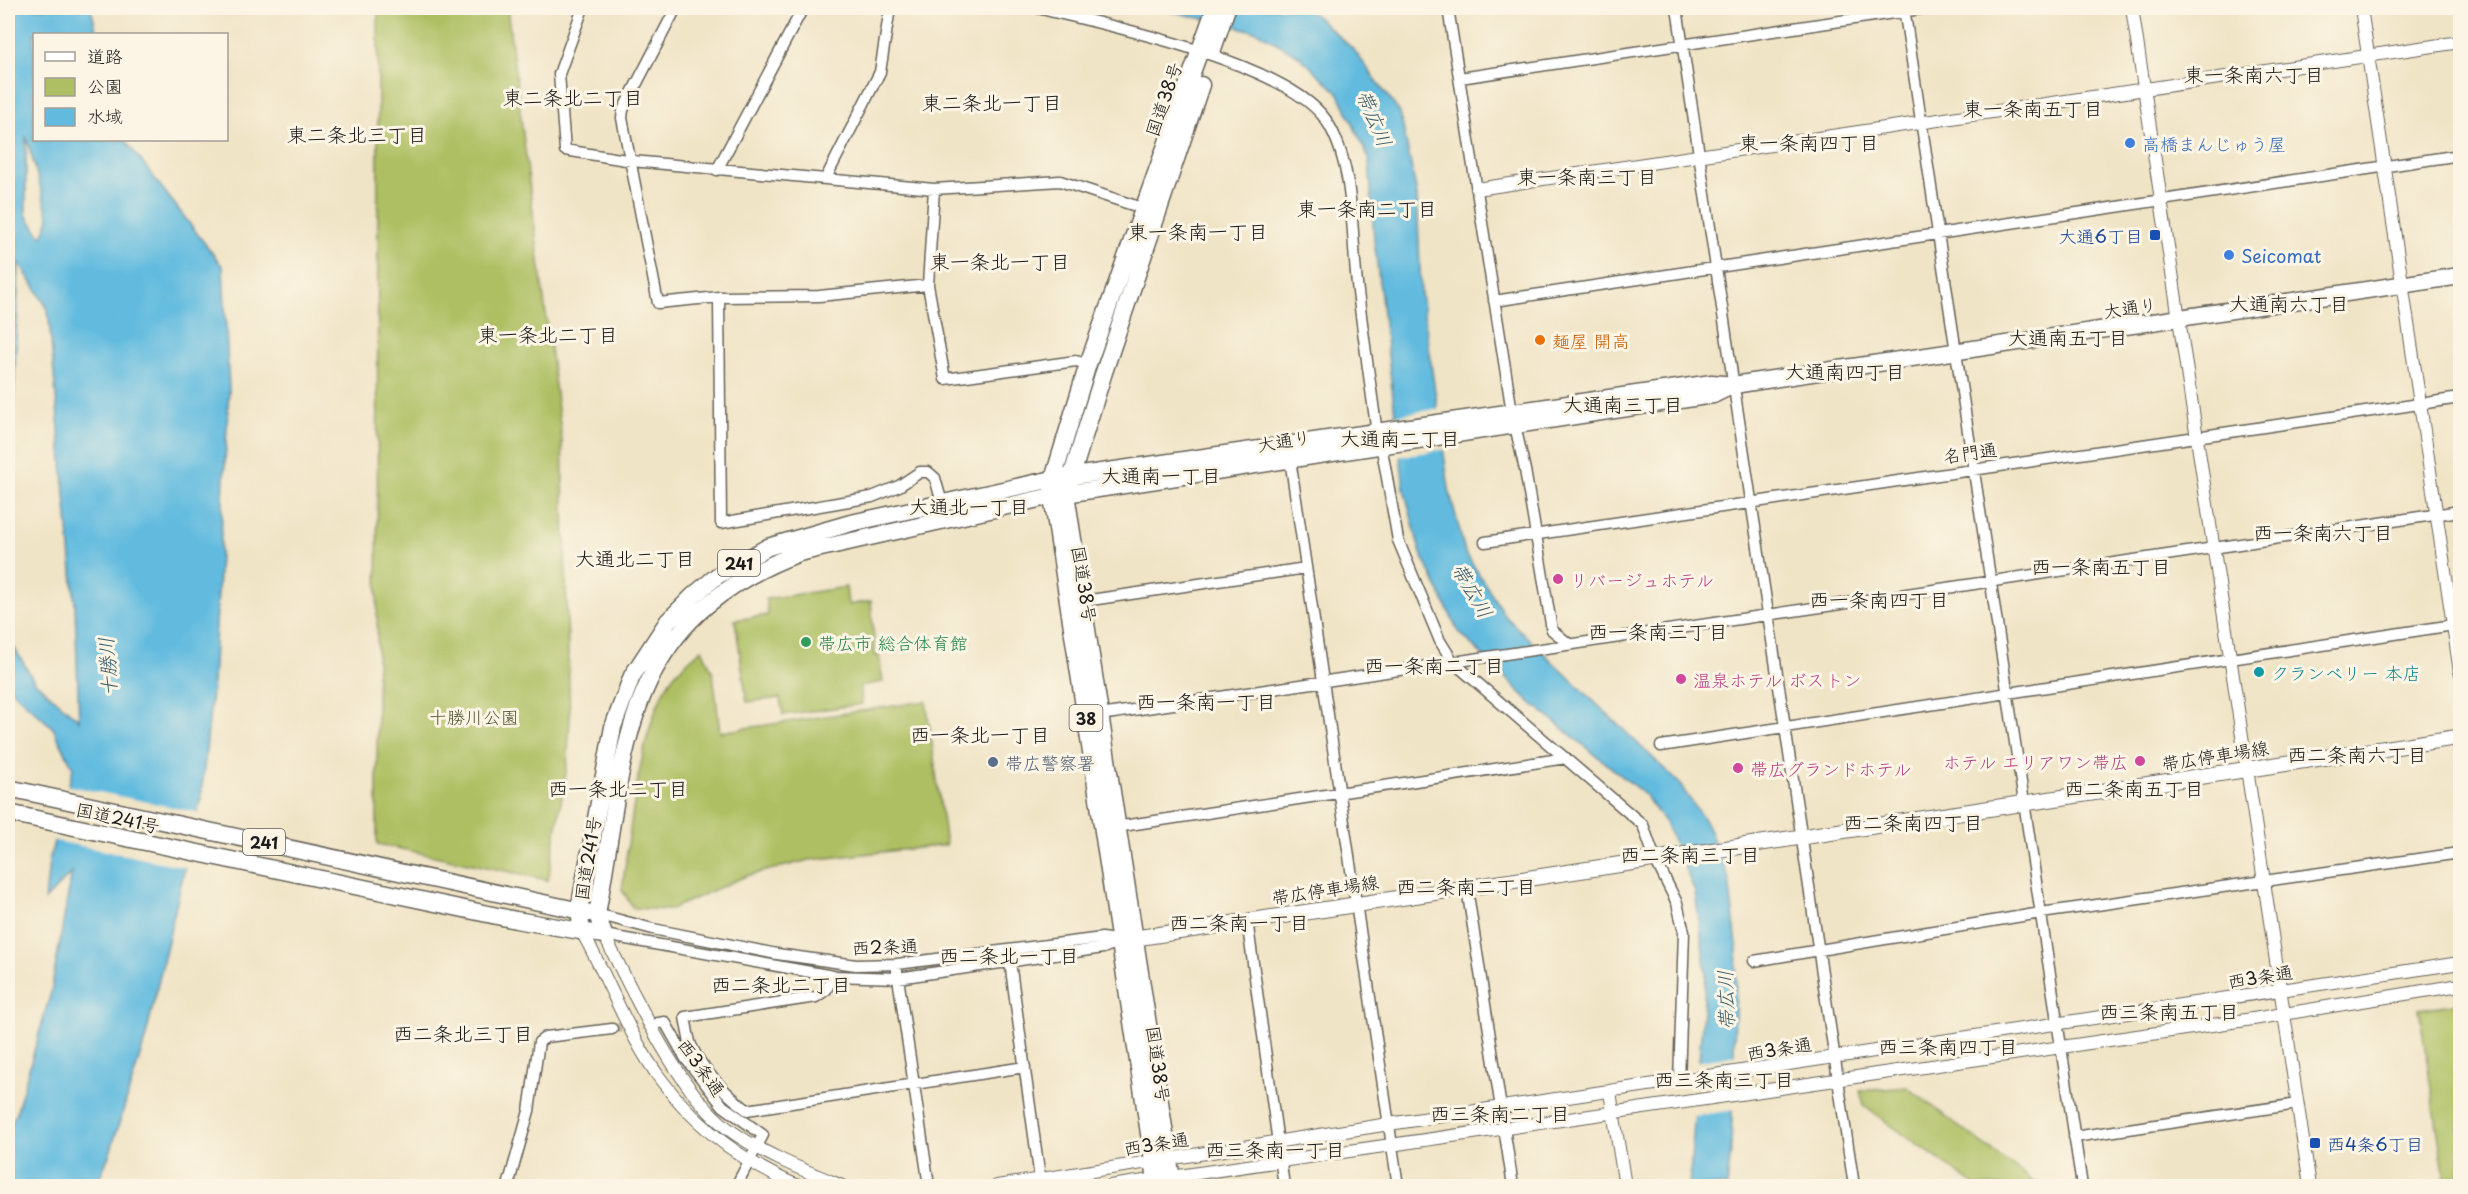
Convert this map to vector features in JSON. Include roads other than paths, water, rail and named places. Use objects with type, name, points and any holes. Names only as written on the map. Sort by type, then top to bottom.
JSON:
[{"type":"highway","name":"国道38号","points":[[1165,1183],[1059,495],[1070,476],[1207,48],[1215,8]]},
{"type":"highway","name":"国道38号","points":[[1128,940],[1116,827],[1084,601],[1059,495],[1053,479],[1088,364],[1145,209],[1207,48],[1227,8]]},
{"type":"highway","name":"大通り","points":[[1053,479],[1713,395],[1734,385],[2460,276]]},
{"type":"highway","name":"大通り","points":[[1059,495],[1290,459],[1386,438]]},
{"type":"highway","name":"国道241号","points":[[8,788],[579,910],[616,715],[632,676],[668,621],[717,576],[768,547],[851,523],[1053,479]]},
{"type":"highway","name":"国道241号","points":[[8,813],[516,920],[604,935],[597,915],[624,750],[632,719],[666,650],[712,602],[771,564],[800,553],[1059,495]]},
{"type":"highway","points":[[582,932],[579,910],[597,915]]},
{"type":"main road","name":"帯広停車場線","points":[[1128,940],[1356,903],[1730,849],[2460,737]]},
{"type":"street","points":[[583,8],[559,74],[565,150],[632,161],[717,170],[934,189],[1060,181],[1145,209]]},
{"type":"street","points":[[676,8],[623,110],[622,118],[658,303],[719,297],[819,296],[928,285]]},
{"type":"street","points":[[717,170],[803,8]]},
{"type":"street","points":[[826,178],[879,72],[890,8]]},
{"type":"street","points":[[1037,8],[1207,48],[1303,97],[1325,118],[1336,138],[1346,169],[1357,285],[1386,438],[1398,540],[1440,641],[1454,662],[1643,825],[1662,858],[1684,932],[1683,1080]]},
{"type":"street","points":[[1448,8],[1513,419],[1537,535],[1552,630],[1569,644]]},
{"type":"street","points":[[1677,8],[1854,1186]]},
{"type":"street","points":[[1460,78],[1904,9],[1928,8]]},
{"type":"street","points":[[2132,8],[2310,1186]]},
{"type":"street","points":[[2361,8],[2436,514],[2457,625],[2460,672]]},
{"type":"street","points":[[1904,9],[2082,1186]]},
{"type":"street","points":[[1477,189],[2460,42]]},
{"type":"street","points":[[1494,301],[2460,155]]},
{"type":"street","points":[[934,189],[928,285],[945,379],[1076,361],[1088,364]]},
{"type":"street","points":[[719,297],[721,523],[873,497],[900,486],[920,472],[928,472],[935,478],[942,503]]},
{"type":"street","name":"名門通","points":[[1485,542],[1973,468],[2460,398]]},
{"type":"street","points":[[1290,459],[1398,1186]]},
{"type":"street","points":[[1100,715],[2214,546],[2460,511]]},
{"type":"street","points":[[1084,601],[1306,568]]},
{"type":"street","points":[[1660,746],[1785,725],[2457,625]]},
{"type":"street","points":[[1116,827],[1566,758]]},
{"type":"street","points":[[1754,961],[2041,913],[2460,853]]},
{"type":"street","points":[[1467,888],[1512,1186]]},
{"type":"street","name":"西2条通","points":[[597,915],[652,929],[797,958],[856,965],[897,964],[1102,938],[1128,940]]},
{"type":"street","points":[[1246,921],[1284,1186]]},
{"type":"street","name":"西3条通","points":[[582,932],[644,1052],[662,1081],[691,1114],[723,1144],[749,1161],[798,1186]]},
{"type":"street","name":"西2条通","points":[[604,935],[833,976],[898,978],[1103,948],[1128,940]]},
{"type":"street","name":"西3条通","points":[[604,935],[658,1038],[687,1084],[726,1127],[757,1147],[842,1186]]},
{"type":"street","points":[[1010,962],[1040,1183]]},
{"type":"street","name":"西3条通","points":[[997,1186],[1040,1183],[1389,1124],[2460,963]]},
{"type":"street","points":[[897,964],[929,1186]]},
{"type":"street","points":[[833,976],[826,990],[816,997],[685,1017],[691,1044],[707,1070],[732,1099],[747,1110],[1025,1068]]},
{"type":"street","name":"西3条通","points":[[1110,1186],[1165,1183],[1392,1145],[2283,1014],[2460,985]]},
{"type":"street","points":[[658,1023],[665,1022],[686,1059],[723,1106],[763,1135],[736,1186]]},
{"type":"street","points":[[508,1186],[529,1112],[539,1042],[546,1037],[612,1029]]},
{"type":"street","points":[[1610,1092],[1625,1186]]},
{"type":"street","points":[[2074,1137],[2298,1104]]},
{"type":"water","name":"十勝川","points":[[8,8],[91,8],[97,33],[33,33],[33,141],[126,141],[223,267],[229,389],[213,682],[201,798],[145,1040],[110,1153],[96,1186],[8,1186],[8,1129],[16,1114],[51,992],[72,872],[45,900],[49,861],[73,768],[53,728],[8,687],[8,637],[34,681],[79,720],[75,604],[48,309],[19,262],[8,549]],"holes":[[[26,136],[49,218],[42,237],[26,215]]]},
{"type":"water","name":"帯広川","points":[[1157,8],[1301,8],[1315,15],[1354,50],[1400,113],[1417,194],[1421,294],[1449,489],[1465,552],[1505,616],[1678,782],[1707,824],[1729,879],[1737,945],[1731,1150],[1727,1186],[1689,1186],[1706,973],[1695,892],[1666,824],[1644,794],[1530,702],[1458,631],[1420,551],[1404,488],[1374,239],[1369,159],[1339,94],[1299,56],[1258,32]]},
{"type":"tunnel","points":[[612,1029],[656,1023]]},
{"type":"place","name":"高橋まんじゅう屋","points":[[2130,143]]},
{"type":"place","name":"大通6丁目","points":[[2155,235]]},
{"type":"place","name":"Seicomat","points":[[2229,255]]},
{"type":"place","name":"麺屋 開高","points":[[1540,340]]},
{"type":"place","name":"リバージュホテル","points":[[1558,579]]},
{"type":"place","name":"帯広市 総合体育館","points":[[806,642]]},
{"type":"place","name":"クランベリー 本店","points":[[2259,672]]},
{"type":"place","name":"温泉ホテル ボストン","points":[[1681,679]]},
{"type":"place","name":"ホテル エリアワン帯広","points":[[2140,761]]},
{"type":"place","name":"帯広警察署","points":[[993,762]]},
{"type":"place","name":"帯広グランドホテル","points":[[1738,768]]},
{"type":"place","name":"西4条6丁目","points":[[2315,1143]]},
{"type":"district","name":"東一条南六丁目","points":[[2254,74]]},
{"type":"district","name":"東二条北二丁目","points":[[573,97]]},
{"type":"district","name":"東二条北一丁目","points":[[992,102]]},
{"type":"district","name":"東一条南五丁目","points":[[2033,108]]},
{"type":"district","name":"東二条北三丁目","points":[[357,134]]},
{"type":"district","name":"東一条南四丁目","points":[[1809,142]]},
{"type":"district","name":"東一条南三丁目","points":[[1587,176]]},
{"type":"district","name":"東一条南二丁目","points":[[1367,208]]},
{"type":"district","name":"東一条南一丁目","points":[[1198,231]]},
{"type":"district","name":"東一条北一丁目","points":[[1000,261]]},
{"type":"district","name":"大通南六丁目","points":[[2289,303]]},
{"type":"district","name":"東一条北二丁目","points":[[548,334]]},
{"type":"district","name":"大通南五丁目","points":[[2068,337]]},
{"type":"district","name":"大通南四丁目","points":[[1845,371]]},
{"type":"district","name":"大通南三丁目","points":[[1623,404]]},
{"type":"district","name":"大通南二丁目","points":[[1400,438]]},
{"type":"district","name":"大通南一丁目","points":[[1161,475]]},
{"type":"district","name":"大通北一丁目","points":[[969,506]]},
{"type":"district","name":"西一条南六丁目","points":[[2323,532]]},
{"type":"district","name":"大通北二丁目","points":[[635,558]]},
{"type":"district","name":"西一条南五丁目","points":[[2101,566]]},
{"type":"district","name":"西一条南四丁目","points":[[1879,599]]},
{"type":"district","name":"西一条南三丁目","points":[[1658,631]]},
{"type":"district","name":"西一条南二丁目","points":[[1434,665]]},
{"type":"district","name":"西一条南一丁目","points":[[1206,701]]},
{"type":"district","name":"西一条北一丁目","points":[[980,734]]},
{"type":"district","name":"西二条南六丁目","points":[[2357,754]]},
{"type":"district","name":"西一条北二丁目","points":[[618,788]]},
{"type":"district","name":"西二条南五丁目","points":[[2134,788]]},
{"type":"district","name":"西二条南四丁目","points":[[1913,822]]},
{"type":"district","name":"西二条南三丁目","points":[[1690,854]]},
{"type":"district","name":"西二条南二丁目","points":[[1466,886]]},
{"type":"district","name":"西二条南一丁目","points":[[1239,922]]},
{"type":"district","name":"西二条北一丁目","points":[[1009,955]]},
{"type":"district","name":"西二条北二丁目","points":[[781,984]]},
{"type":"district","name":"西三条南五丁目","points":[[2169,1011]]},
{"type":"district","name":"西二条北三丁目","points":[[463,1033]]},
{"type":"district","name":"西三条南四丁目","points":[[1948,1046]]},
{"type":"district","name":"西三条南三丁目","points":[[1724,1079]]},
{"type":"district","name":"西三条南二丁目","points":[[1500,1113]]},
{"type":"district","name":"西三条南一丁目","points":[[1275,1149]]},
{"type":"park label","name":"十勝川公園","points":[[474,716]]}]
